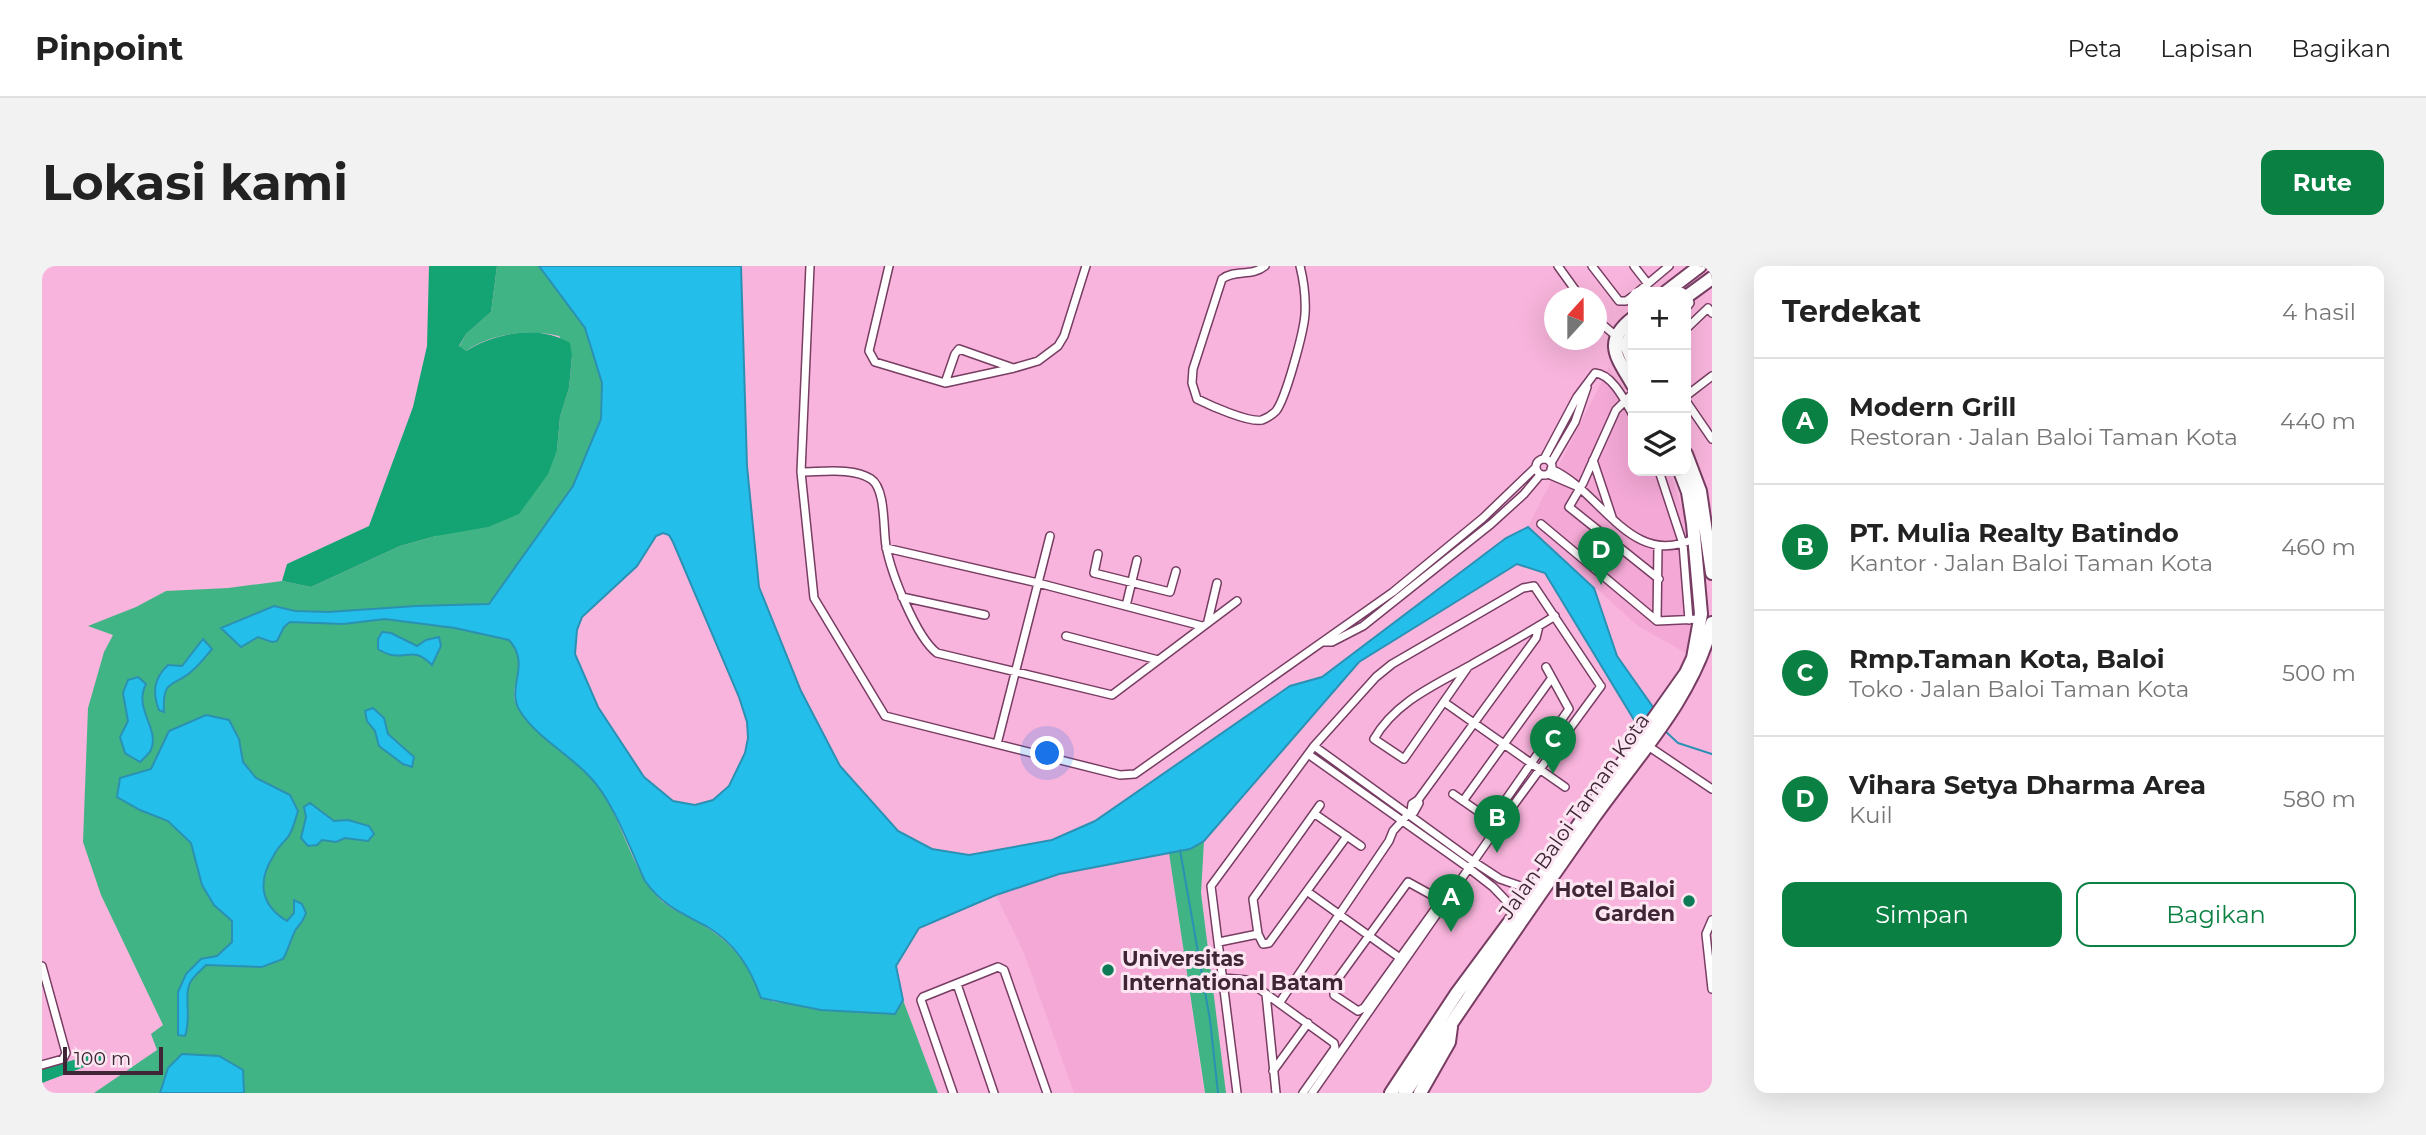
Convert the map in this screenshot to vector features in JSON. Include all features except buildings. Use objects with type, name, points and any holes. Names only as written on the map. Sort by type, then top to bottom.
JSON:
[{"type":"highway","points":[[1673,287],[1700,266]]},
{"type":"highway","points":[[1691,297],[1712,278]]},
{"type":"highway","points":[[1624,331],[1628,350]]},
{"type":"highway","points":[[1624,331],[1615,352],[1628,376]]},
{"type":"highway","points":[[1691,467],[1700,491],[1712,573]]},
{"type":"highway","name":"Jalan Baloi Taman Kota","points":[[1391,1093],[1657,723],[1686,673],[1693,658],[1701,621],[1689,541],[1688,492],[1682,476]]},
{"type":"highway","name":"Jalan Baloi Taman Kota","points":[[1405,1093],[1451,1023],[1462,997],[1517,912],[1596,807],[1648,746],[1657,723]]},
{"type":"highway","points":[[1420,1093],[1449,1042],[1451,1023]]},
{"type":"street","points":[[810,266],[801,472],[814,598],[885,716],[1120,775],[1135,774],[1393,592],[1545,468],[1575,422],[1591,376],[1597,373],[1605,375],[1632,413]]},
{"type":"street","points":[[889,266],[869,351],[871,357],[875,362],[945,383],[1038,361],[1058,346],[1064,336],[1086,266]]},
{"type":"street","points":[[1265,266],[1253,273],[1228,274],[1222,279],[1193,369],[1192,383],[1197,399],[1259,421],[1276,410],[1284,392],[1305,318],[1306,293],[1300,266]]},
{"type":"street","points":[[1558,266],[1573,287]]},
{"type":"street","points":[[1592,266],[1619,301],[1628,300]]},
{"type":"street","points":[[1634,266],[1648,284]]},
{"type":"street","points":[[1644,287],[1669,266]]},
{"type":"street","points":[[1691,324],[1708,308],[1712,313]]},
{"type":"street","points":[[1607,323],[1624,331]]},
{"type":"street","points":[[945,383],[959,349],[1014,368]]},
{"type":"street","points":[[1691,395],[1712,376]]},
{"type":"street","points":[[1628,398],[1616,410],[1569,507],[1659,579]]},
{"type":"street","points":[[1691,405],[1709,428],[1712,439]]},
{"type":"street","points":[[1593,460],[1614,521]]},
{"type":"street","points":[[1545,468],[1564,482],[1580,487],[1626,532],[1658,547],[1689,541],[1661,476]]},
{"type":"street","points":[[801,472],[859,473],[874,481],[880,490],[886,548],[902,597],[924,640],[937,653],[1112,695],[1237,601]]},
{"type":"street","points":[[1541,524],[1657,621],[1701,621]]},
{"type":"street","points":[[998,744],[1050,536]]},
{"type":"street","points":[[1657,621],[1658,547]]},
{"type":"street","points":[[886,548],[1205,624]]},
{"type":"street","points":[[1098,554],[1094,573],[1170,592],[1176,571]]},
{"type":"street","points":[[1126,606],[1137,560]]},
{"type":"street","points":[[1205,624],[1217,583]]},
{"type":"street","points":[[1237,1093],[1211,894],[1213,883],[1314,746],[1376,677],[1392,664],[1523,588],[1534,586],[1600,686],[1493,818],[1489,819],[1453,794]]},
{"type":"street","points":[[902,597],[985,615]]},
{"type":"street","points":[[1468,667],[1404,759],[1374,739],[1382,725],[1406,703],[1555,616]]},
{"type":"street","points":[[1280,1002],[1390,841],[1393,831],[1409,813],[1414,812],[1418,800],[1536,638],[1539,626]]},
{"type":"street","points":[[1066,636],[1158,660]]},
{"type":"street","points":[[1312,1093],[1474,862],[1569,709],[1546,667]]},
{"type":"street","points":[[1462,801],[1551,678]]},
{"type":"street","points":[[1444,702],[1565,787]]},
{"type":"street","points":[[1314,746],[1401,824],[1493,887],[1517,912]]},
{"type":"street","points":[[1648,746],[1712,789]]},
{"type":"street","points":[[1308,754],[1409,813],[1500,879],[1532,890]]},
{"type":"street","points":[[1320,805],[1253,900],[1258,934],[1263,944],[1269,943],[1347,836]]},
{"type":"street","points":[[1315,814],[1361,846]]},
{"type":"street","points":[[1408,881],[1437,898],[1438,905],[1360,1010],[1334,995],[1334,984],[1370,935],[1408,881]]},
{"type":"street","points":[[1308,892],[1400,958]]},
{"type":"street","points":[[1712,920],[1706,934],[1712,989]]},
{"type":"street","points":[[1219,942],[1258,934]]},
{"type":"street","points":[[42,966],[66,1052],[63,1059],[42,1065]]},
{"type":"street","points":[[953,1093],[921,1003],[923,997],[998,967],[1004,970],[1047,1093]]},
{"type":"street","points":[[1223,978],[1247,980],[1334,1043],[1335,1048],[1303,1093]]},
{"type":"street","points":[[957,984],[994,1093]]},
{"type":"street","points":[[1266,994],[1276,1093]]},
{"type":"street","points":[[1273,1072],[1308,1023]]},
{"type":"shaded area","points":[[1609,367],[1628,399],[1628,476],[1672,476],[1691,537],[1704,623],[1693,657],[1638,626],[1528,527]]},
{"type":"shaded area","name":"Universitas International Batam","points":[[1169,853],[1204,1093],[1074,1093],[1024,953],[996,895],[1059,874]]},
{"type":"green space","points":[[429,266],[497,266],[491,312],[466,334],[459,346],[466,351],[490,339],[517,333],[545,334],[570,343],[572,356],[569,388],[560,417],[557,450],[548,474],[519,514],[488,527],[436,536],[400,546],[311,587],[282,581],[287,564],[369,526],[413,407],[427,346]]},
{"type":"green space","points":[[497,266],[539,266],[585,328],[602,383],[601,419],[573,486],[489,604],[328,612],[295,611],[274,606],[221,628],[239,646],[258,637],[272,642],[290,622],[343,624],[385,619],[455,628],[509,640],[518,658],[514,691],[517,706],[534,728],[588,774],[597,785],[613,811],[645,880],[658,898],[727,943],[750,973],[762,998],[774,1002],[895,1014],[903,1000],[938,1093],[94,1093],[157,1050],[151,1034],[163,1025],[101,895],[83,842],[88,708],[104,652],[113,635],[88,626],[136,607],[166,591],[228,588],[282,581],[311,587],[400,546],[436,536],[557,450],[560,417],[569,388],[572,356],[559,336],[511,334],[487,340],[466,351],[459,347],[466,334],[491,312]]},
{"type":"green space","points":[[1204,841],[1201,893],[1226,1093],[1205,1093],[1169,853],[1190,849]]},
{"type":"green space","points":[[105,1051],[108,1058],[42,1083],[42,1069]]},
{"type":"water","points":[[539,266],[741,266],[747,466],[759,587],[801,691],[840,766],[898,831],[932,849],[969,855],[1052,840],[1095,821],[1290,686],[1322,677],[1506,538],[1528,527],[1594,588],[1617,656],[1655,710],[1639,728],[1545,573],[1517,564],[1359,662],[1204,841],[1190,849],[1059,874],[996,895],[919,928],[896,966],[903,1000],[895,1014],[821,1010],[761,998],[746,966],[725,940],[706,926],[672,908],[652,890],[645,881],[614,812],[599,787],[527,721],[516,702],[518,658],[509,640],[455,628],[385,619],[343,624],[290,622],[284,627],[277,641],[258,637],[241,647],[221,628],[274,606],[295,611],[328,612],[489,604],[573,486],[601,419],[602,383],[585,328]],"holes":[[[663,533],[669,535],[739,697],[747,722],[745,753],[729,786],[713,800],[695,805],[673,801],[644,777],[598,707],[575,654],[577,630],[582,617],[637,566],[656,536]]]},
{"type":"water","points":[[382,632],[391,633],[417,646],[426,640],[439,637],[441,646],[432,665],[418,655],[387,654],[378,649],[378,639]]},
{"type":"water","points":[[203,639],[212,649],[193,670],[167,688],[164,712],[159,710],[155,691],[160,675],[168,665],[182,666]]},
{"type":"water","points":[[138,677],[146,684],[143,702],[153,742],[150,752],[140,762],[125,753],[120,737],[128,721],[123,693],[128,680]]},
{"type":"water","points":[[373,708],[384,718],[388,734],[414,757],[412,767],[403,764],[379,746],[365,711]]},
{"type":"water","points":[[206,715],[229,720],[239,739],[243,762],[256,778],[290,795],[298,811],[290,834],[277,850],[265,874],[264,892],[271,908],[287,921],[294,913],[294,900],[302,904],[306,913],[294,932],[283,959],[262,967],[206,965],[198,973],[189,986],[185,1036],[178,1035],[178,992],[186,974],[201,959],[217,956],[232,942],[232,921],[214,905],[202,885],[191,843],[168,821],[117,797],[120,778],[151,769],[169,731]]},
{"type":"water","points":[[310,803],[334,821],[348,820],[369,826],[374,834],[368,841],[345,838],[336,842],[322,840],[317,845],[308,846],[301,838],[306,817],[304,807]]},
{"type":"water","points":[[182,1054],[219,1056],[243,1070],[244,1093],[160,1093],[168,1068]]},
{"type":"waterway","points":[[1664,730],[1678,743],[1712,754]]},
{"type":"waterway","points":[[1180,850],[1210,1020],[1218,1093]]},
{"type":"place","name":"Vihara Setya Dharma Area","points":[[1601,585]]},
{"type":"place","name":"Rmp.Taman Kota, Baloi","points":[[1553,774]]},
{"type":"place","name":"PT. Mulia Realty Batindo","points":[[1497,853]]},
{"type":"place","name":"Hotel Baloi Garden","points":[[1689,901]]},
{"type":"place","name":"Modern Grill","points":[[1451,932]]},
{"type":"place","name":"Universitas International Batam","points":[[1108,970]]}]
